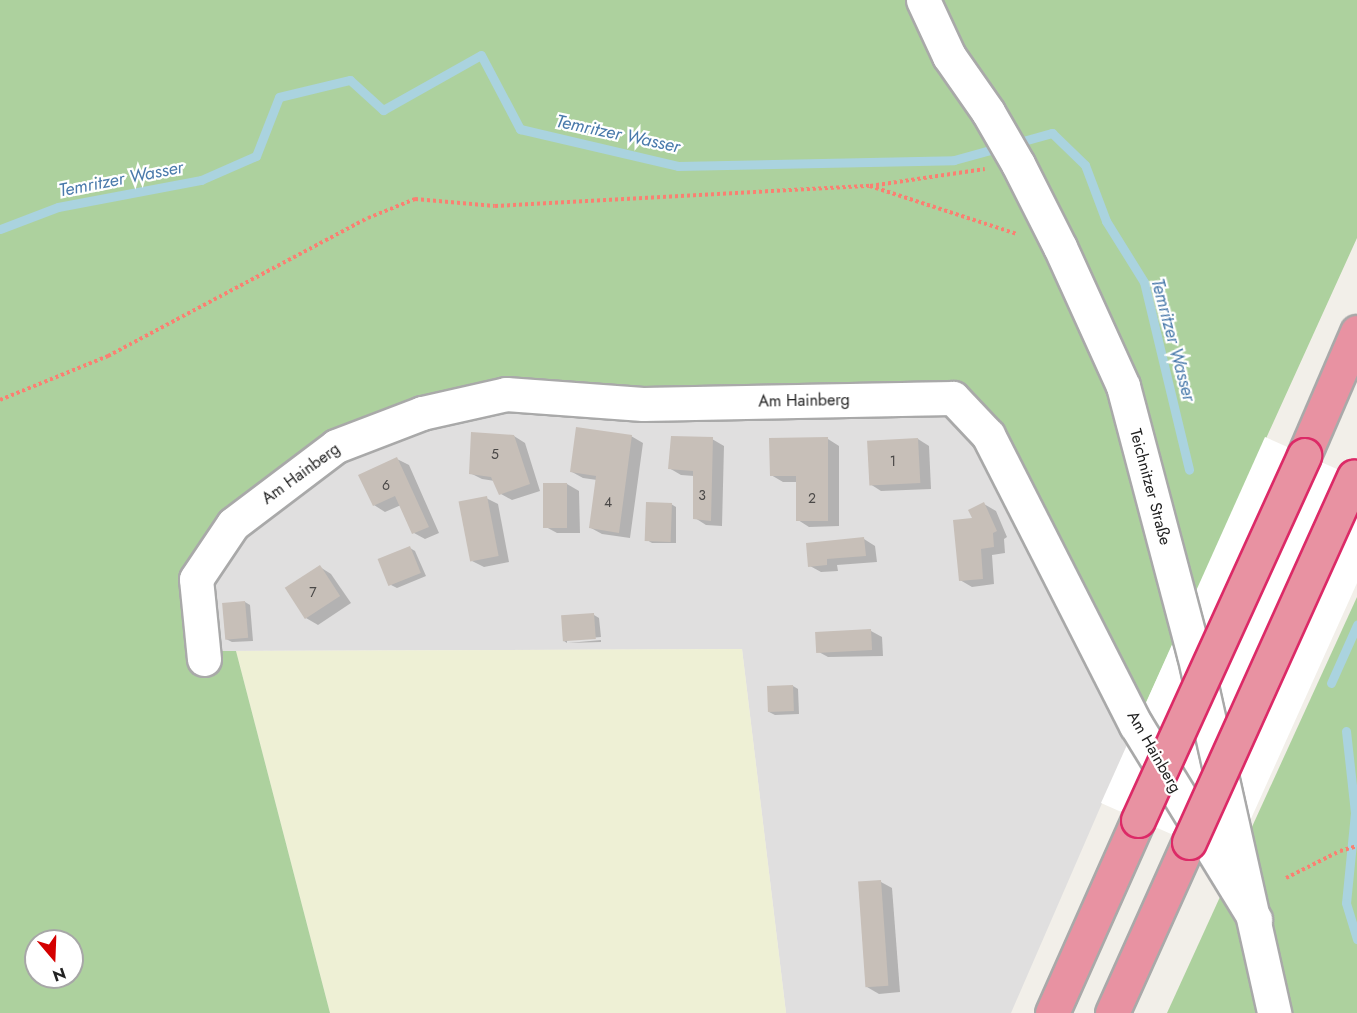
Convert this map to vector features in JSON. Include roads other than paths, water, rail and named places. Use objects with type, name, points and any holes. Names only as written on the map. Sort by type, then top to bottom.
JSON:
[{"type":"highway","points":[[1052,1013],[1304,455],[1357,332]]},
{"type":"highway","points":[[1112,1013],[1356,474]]},
{"type":"street","name":"Teichnitzer Straße","points":[[928,12],[949,56],[988,112],[1024,176],[1060,247],[1123,386],[1194,654],[1255,919],[1274,1013]]},
{"type":"street","name":"Am Hainberg","points":[[204,659],[196,579],[233,524],[336,446],[422,413],[506,394],[644,404],[953,398],[988,435],[1136,725],[1255,919]]},
{"type":"waterway","name":"Temritzer Wasser","points":[[0,229],[58,207],[201,180],[256,156],[279,97],[350,80],[383,110],[481,55],[520,129],[678,166],[954,160],[1052,133],[1085,165],[1106,221],[1144,282],[1189,470]]},
{"type":"waterway","points":[[1331,683],[1357,625]]},
{"type":"waterway","points":[[1346,731],[1355,813],[1346,903],[1357,939]]}]
